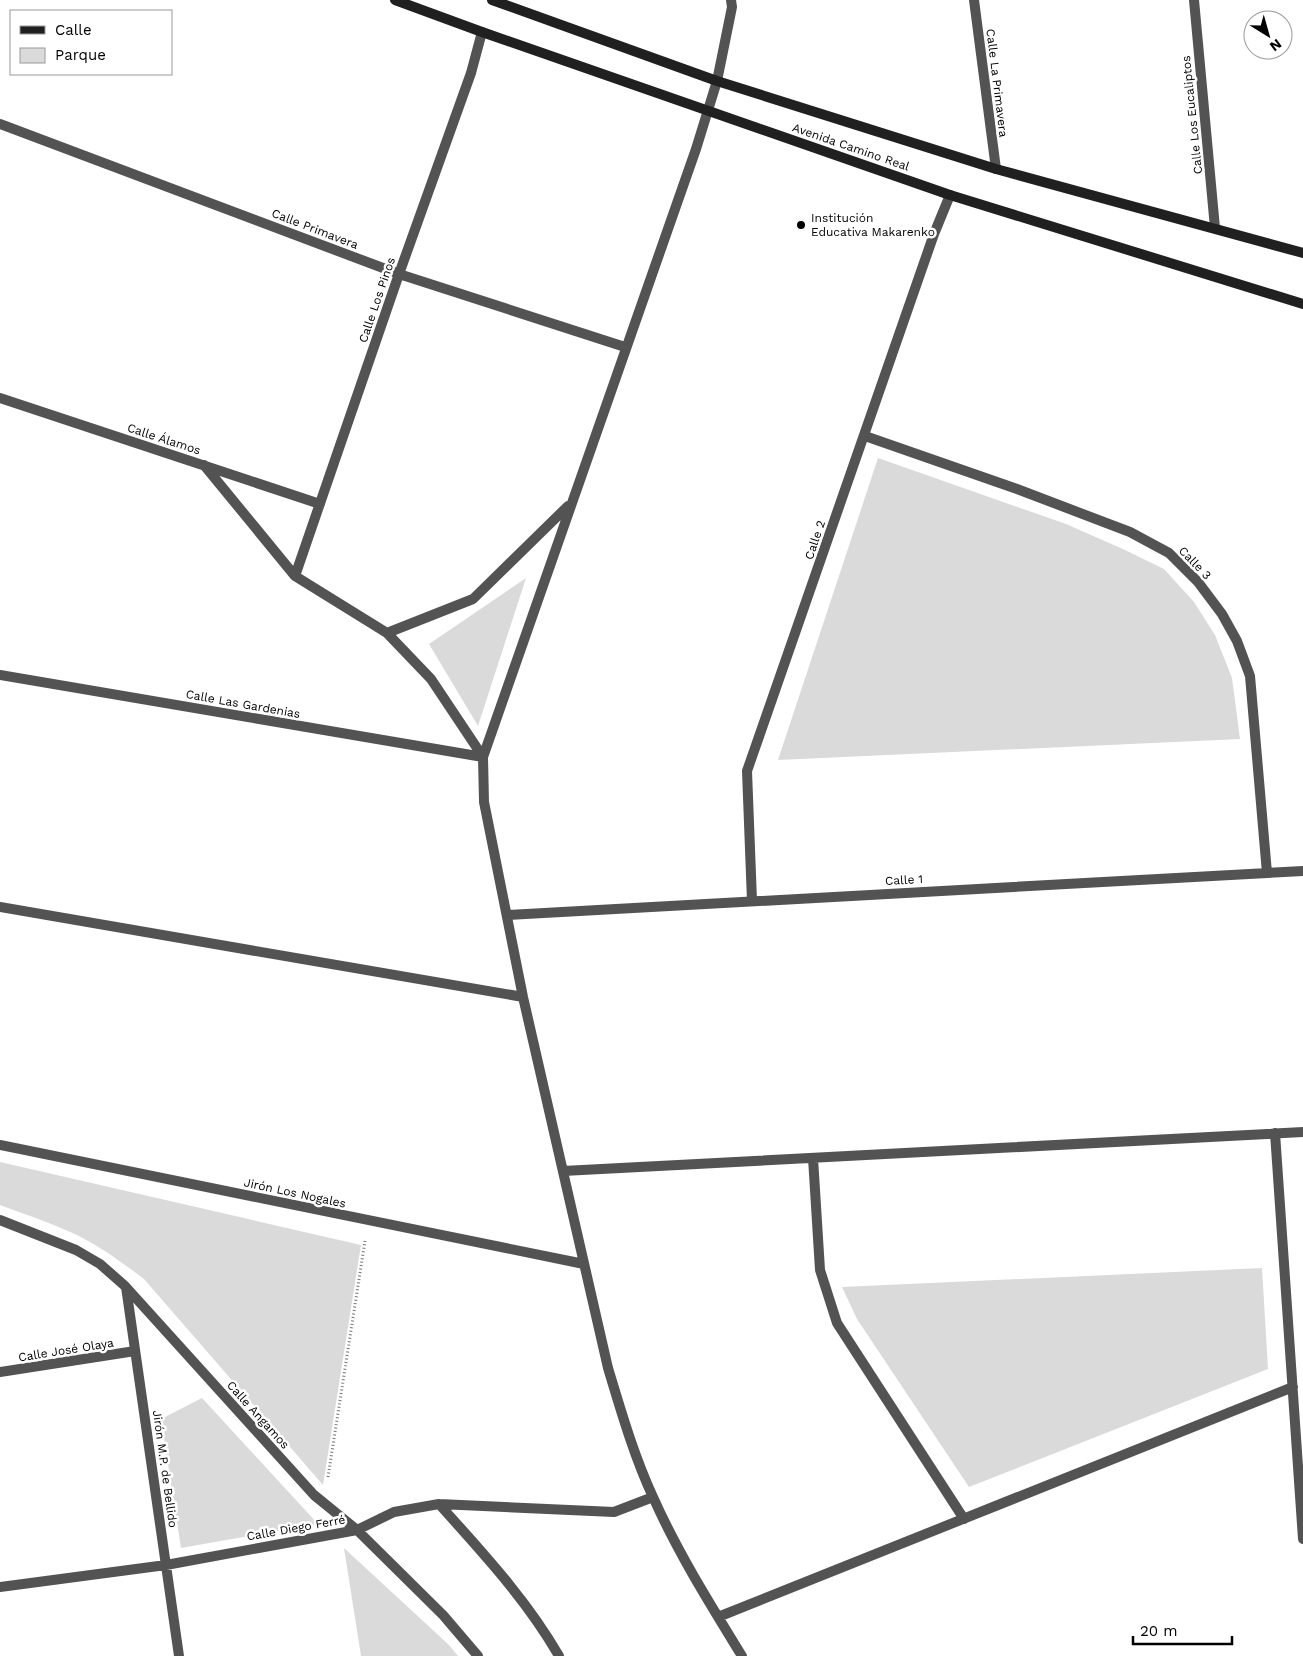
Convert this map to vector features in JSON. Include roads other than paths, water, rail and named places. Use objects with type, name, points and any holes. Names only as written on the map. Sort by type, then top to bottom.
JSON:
[{"type":"street","name":"Avenida Camino Real","points":[[396,0],[482,32],[950,195],[1303,304]]},
{"type":"street","name":"Avenida Camino Real","points":[[492,0],[717,80],[996,169],[1303,253]]},
{"type":"street","points":[[731,0],[732,6],[717,80],[696,149],[625,346],[483,757],[484,802],[523,998],[608,1368],[626,1425],[653,1497],[678,1551],[742,1656]]},
{"type":"street","name":"Calle La Primavera","points":[[974,0],[996,169]]},
{"type":"street","name":"Calle Los Eucaliptos","points":[[1194,0],[1215,228]]},
{"type":"street","name":"Calle Los Pinos","points":[[295,576],[471,72],[482,32]]},
{"type":"street","name":"Calle Primavera","points":[[0,124],[399,274],[625,346]]},
{"type":"street","name":"Calle 2","points":[[752,901],[746,771],[865,436],[934,234],[950,195]]},
{"type":"street","name":"Calle Álamos","points":[[0,398],[320,504]]},
{"type":"street","name":"Calle 3","points":[[865,436],[1017,489],[1130,532],[1169,553],[1198,582],[1222,614],[1237,641],[1250,676],[1267,873]]},
{"type":"street","points":[[204,465],[295,576],[387,633],[431,679],[483,757]]},
{"type":"street","points":[[387,633],[473,599],[570,503]]},
{"type":"street","name":"Calle Las Gardenias","points":[[0,675],[483,757]]},
{"type":"street","name":"Calle 1","points":[[507,915],[1303,871]]},
{"type":"street","points":[[0,907],[523,998]]},
{"type":"street","points":[[563,1171],[1303,1132]]},
{"type":"street","points":[[1275,1133],[1303,1539]]},
{"type":"street","name":"Jirón Los Nogales","points":[[0,1146],[584,1264]]},
{"type":"street","points":[[813,1158],[820,1270],[837,1323],[964,1519]]},
{"type":"street","name":"Calle Angamos","points":[[0,1220],[76,1250],[100,1264],[125,1286],[314,1496],[357,1530],[443,1615],[478,1656]]},
{"type":"street","name":"Jirón M.P. de Bellido","points":[[125,1286],[178,1656]]},
{"type":"street","name":"Calle José Olaya","points":[[0,1372],[135,1351]]},
{"type":"street","points":[[718,1617],[1293,1387]]},
{"type":"street","name":"Calle Diego Ferré","points":[[0,1587],[166,1565],[357,1530],[394,1512],[439,1504],[614,1512],[653,1497]]},
{"type":"street","points":[[439,1504],[497,1569],[543,1627],[560,1656]]},
{"type":"place","name":"Institución Educativa Makarenko","points":[[801,225]]}]
